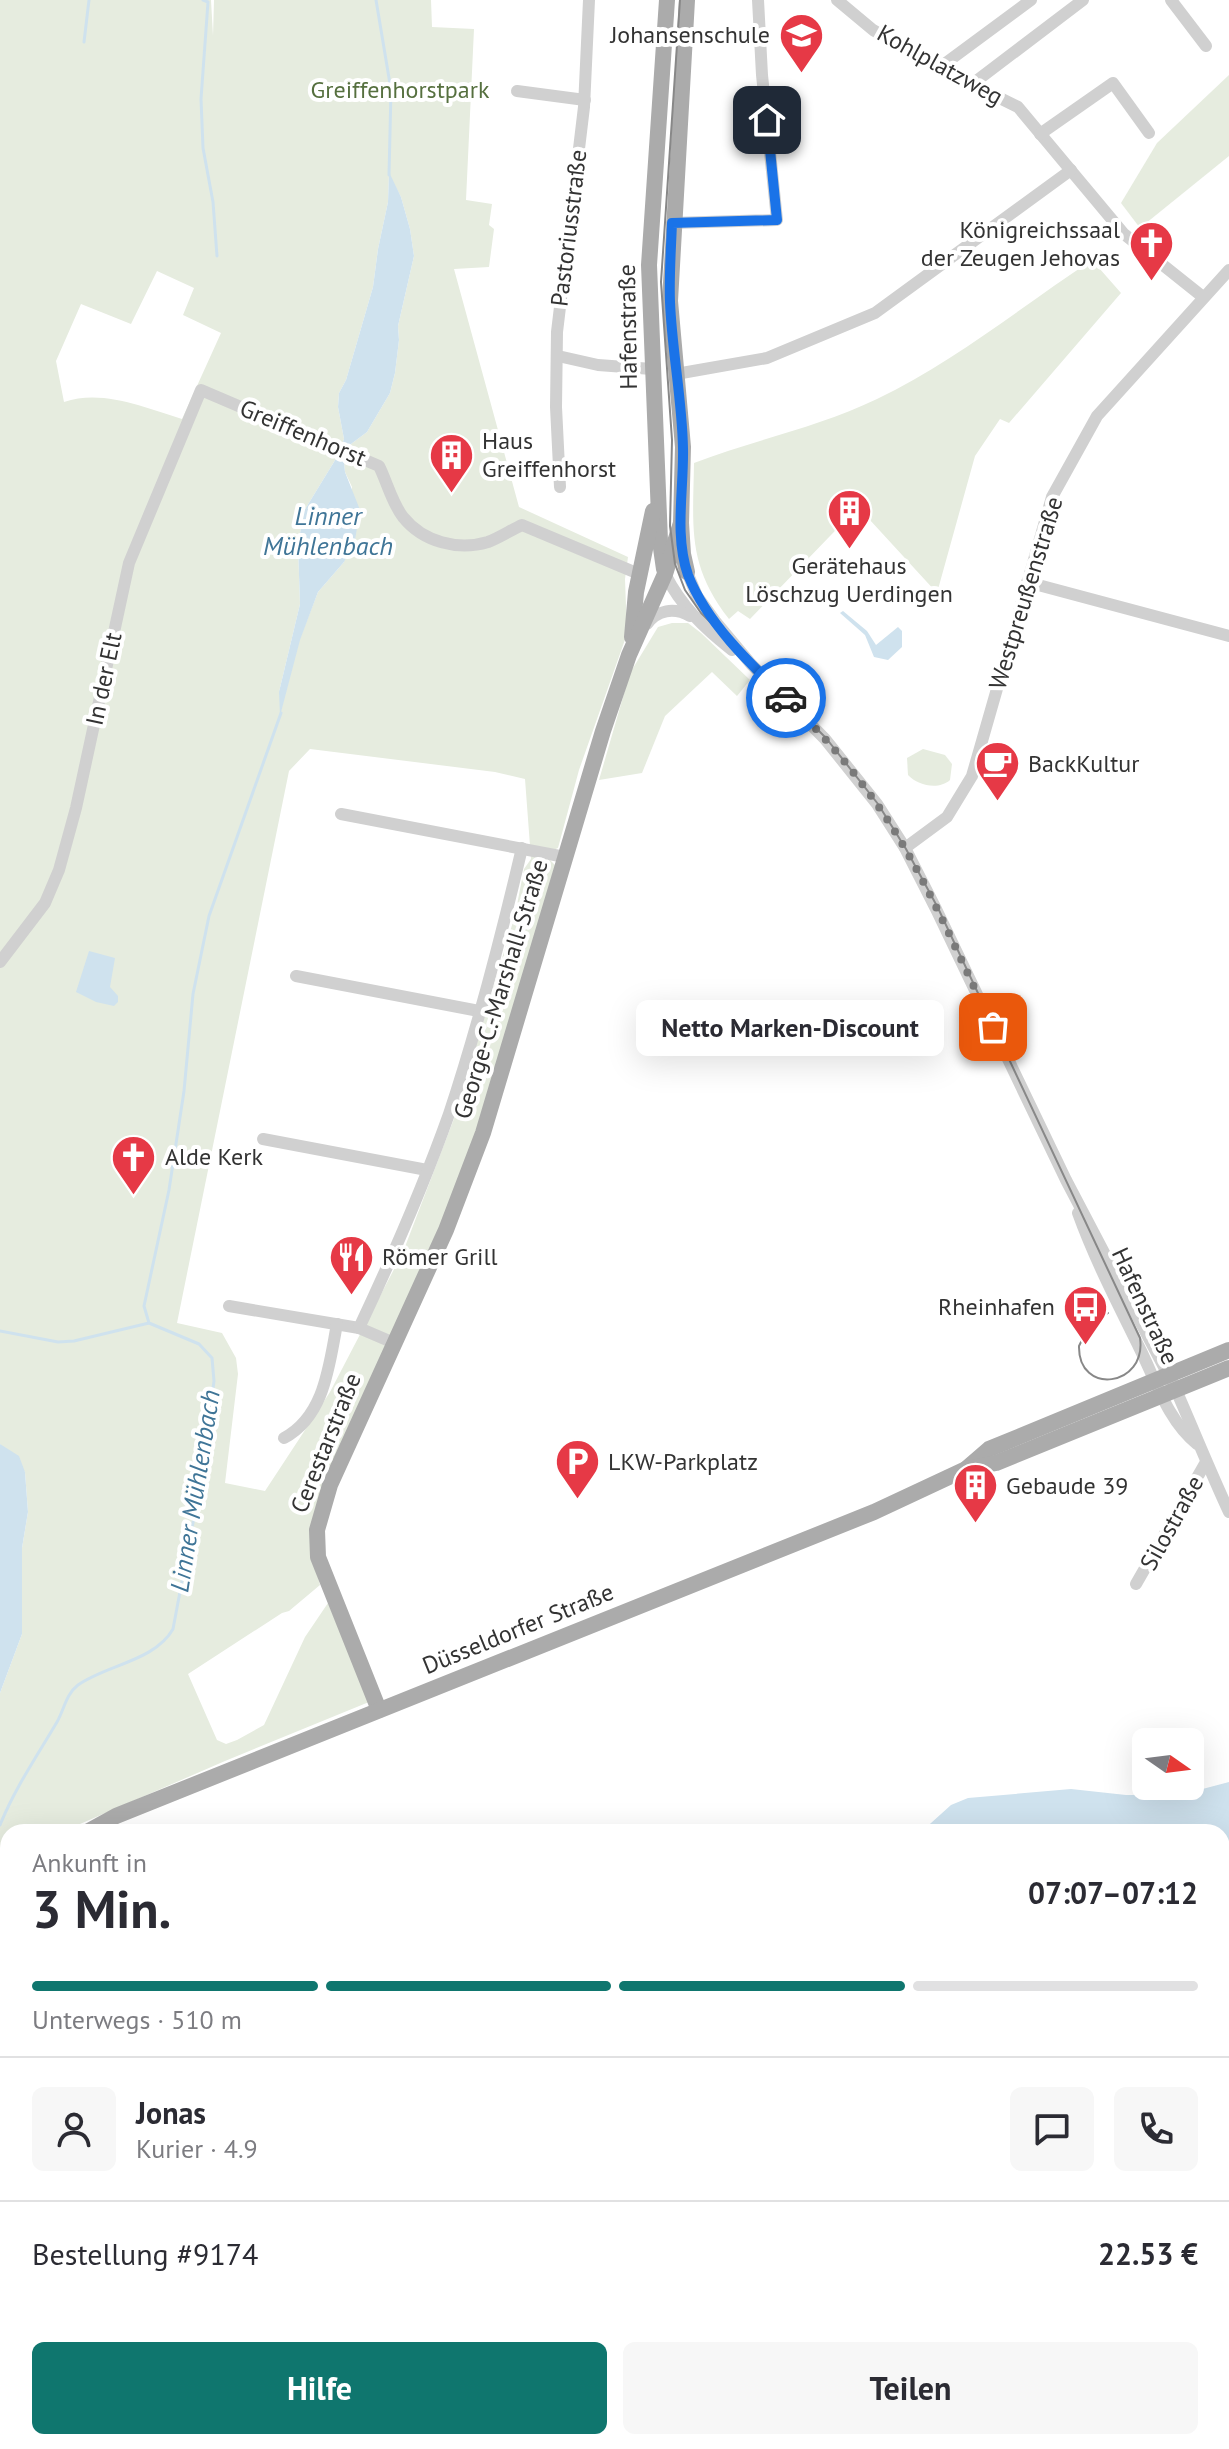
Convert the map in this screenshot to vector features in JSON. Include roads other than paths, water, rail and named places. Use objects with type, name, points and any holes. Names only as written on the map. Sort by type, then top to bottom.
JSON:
[{"type":"main road","name":"Hafenstraße","points":[[665,574],[660,541],[649,265],[667,0]]},
{"type":"main road","name":"Hafenstraße","points":[[687,0],[672,223],[670,301],[683,447],[681,523],[687,572]]},
{"type":"main road","points":[[629,655],[639,574],[659,472]]},
{"type":"main road","name":"George-C.-Marshall-Straße","points":[[398,1336],[446,1230],[483,1133],[598,746],[629,655],[652,613],[681,523]]},
{"type":"main road","name":"Cerestarstraße","points":[[379,1710],[318,1557],[316,1541],[320,1514],[330,1485],[398,1336]]},
{"type":"main road","name":"Düsseldorfer Straße","points":[[102,1824],[874,1512],[966,1469],[996,1463],[1165,1385],[1229,1350]]},
{"type":"main road","name":"Düsseldorfer Straße","points":[[1165,1385],[1229,1368]]},
{"type":"street","name":"Pastoriusstraße","points":[[560,487],[556,407],[559,303],[585,100],[589,0]]},
{"type":"street","points":[[672,223],[777,220],[762,75],[758,0]]},
{"type":"street","name":"Kohlplatzweg","points":[[837,0],[873,30],[971,85],[1018,107],[1124,234],[1203,297]]},
{"type":"street","points":[[939,68],[1031,0]]},
{"type":"street","points":[[971,85],[1083,0]]},
{"type":"street","points":[[1171,0],[1206,46]]},
{"type":"street","points":[[1040,134],[1113,83],[1149,133]]},
{"type":"street","points":[[517,91],[585,100]]},
{"type":"street","points":[[676,374],[767,358],[875,313],[1071,170]]},
{"type":"street","name":"Westpreußenstraße","points":[[905,848],[947,817],[972,776],[1052,497],[1097,416],[1229,270]]},
{"type":"street","points":[[558,356],[598,365],[652,369]]},
{"type":"street","name":"Greiffenhorst","points":[[201,390],[379,466],[402,515],[417,531],[434,541],[457,545],[488,542],[522,525],[639,574]]},
{"type":"street","name":"In der Elt","points":[[0,962],[45,903],[59,870],[76,808],[129,563],[201,390]]},
{"type":"street","name":"Hafenstraße","points":[[687,572],[697,596],[751,664],[825,739],[877,804],[905,848],[1165,1385],[1183,1433],[1197,1444],[1229,1512]]},
{"type":"street","name":"Hafenstraße","points":[[665,574],[684,606],[701,624],[751,664]]},
{"type":"street","points":[[1027,582],[1229,636]]},
{"type":"street","points":[[635,600],[639,608],[652,613],[681,611],[701,624]]},
{"type":"street","points":[[341,814],[565,857]]},
{"type":"street","points":[[359,1328],[397,1247],[448,1114],[522,848]]},
{"type":"street","points":[[296,976],[479,1011]]},
{"type":"street","points":[[263,1139],[427,1170]]},
{"type":"street","points":[[229,1306],[398,1336]]},
{"type":"street","points":[[284,1438],[298,1430],[325,1387],[337,1324]]},
{"type":"street","name":"Silostraße","points":[[1136,1584],[1206,1462]]},
{"type":"water","name":"Linner Mühlenbach","points":[[389,172],[401,197],[414,256],[398,326],[395,373],[390,393],[367,432],[351,444],[344,462],[360,510],[355,540],[344,562],[318,592],[300,640],[280,716],[279,692],[300,604],[298,545],[304,511],[337,457],[344,439],[338,407],[339,393],[346,380],[373,287],[388,202]]},
{"type":"water","points":[[843,611],[867,631],[876,645],[898,627],[902,631],[902,647],[888,660],[874,657],[865,635],[840,613]]},
{"type":"water","points":[[89,951],[115,958],[110,987],[118,996],[114,1006],[96,1002],[76,992]]},
{"type":"water","points":[[0,1444],[19,1456],[25,1472],[28,1512],[22,1548],[22,1634],[0,1693]]},
{"type":"water","points":[[1229,1782],[1229,1824],[930,1824],[951,1805],[968,1798],[1071,1789],[1132,1795],[1132,1800],[1204,1800],[1204,1789]]},
{"type":"waterway","points":[[84,42],[89,0]]},
{"type":"waterway","points":[[203,0],[208,2],[201,99],[203,148],[213,202],[217,256]]},
{"type":"waterway","name":"Linner Mühlenbach","points":[[376,0],[391,90],[389,175]]},
{"type":"waterway","name":"Linner Mühlenbach","points":[[0,1824],[74,1689],[89,1678],[142,1656],[165,1640],[173,1629],[199,1491],[214,1381],[212,1358],[199,1344],[149,1323],[144,1306],[169,1190],[184,1091],[193,994],[209,916],[281,713]]},
{"type":"waterway","points":[[0,1331],[58,1342],[149,1323]]},
{"type":"tram line","points":[[680,0],[661,282],[672,440],[670,526],[675,564],[685,590],[701,613],[826,738],[878,804],[938,908],[1140,1338],[1139,1354],[1133,1367],[1124,1375],[1112,1379],[1089,1373],[1082,1362],[1079,1346],[1089,1326],[1108,1313]]},
{"type":"place","name":"Johansenschule","points":[[801,74]]},
{"type":"place","name":"Königreichssaal der Zeugen Jehovas","points":[[1151,283]]},
{"type":"place","name":"Haus Greiffenhorst","points":[[451,494]]},
{"type":"place","name":"Gerätehaus Löschzug Uerdingen","points":[[849,551]]},
{"type":"place","name":"BackKultur","points":[[997,803]]},
{"type":"place","name":"Netto Marken-Discount","points":[[993,1027]]},
{"type":"place","name":"Alde Kerk","points":[[134,1196]]},
{"type":"place","name":"Römer Grill","points":[[351,1296]]},
{"type":"place","name":"Rheinhafen","points":[[1086,1346]]},
{"type":"place","name":"LKW-Parkplatz","points":[[577,1501]]},
{"type":"place","name":"Gebaude 39","points":[[975,1525]]},
{"type":"park label","name":"Greiffenhorstpark","points":[[400,90]]}]
